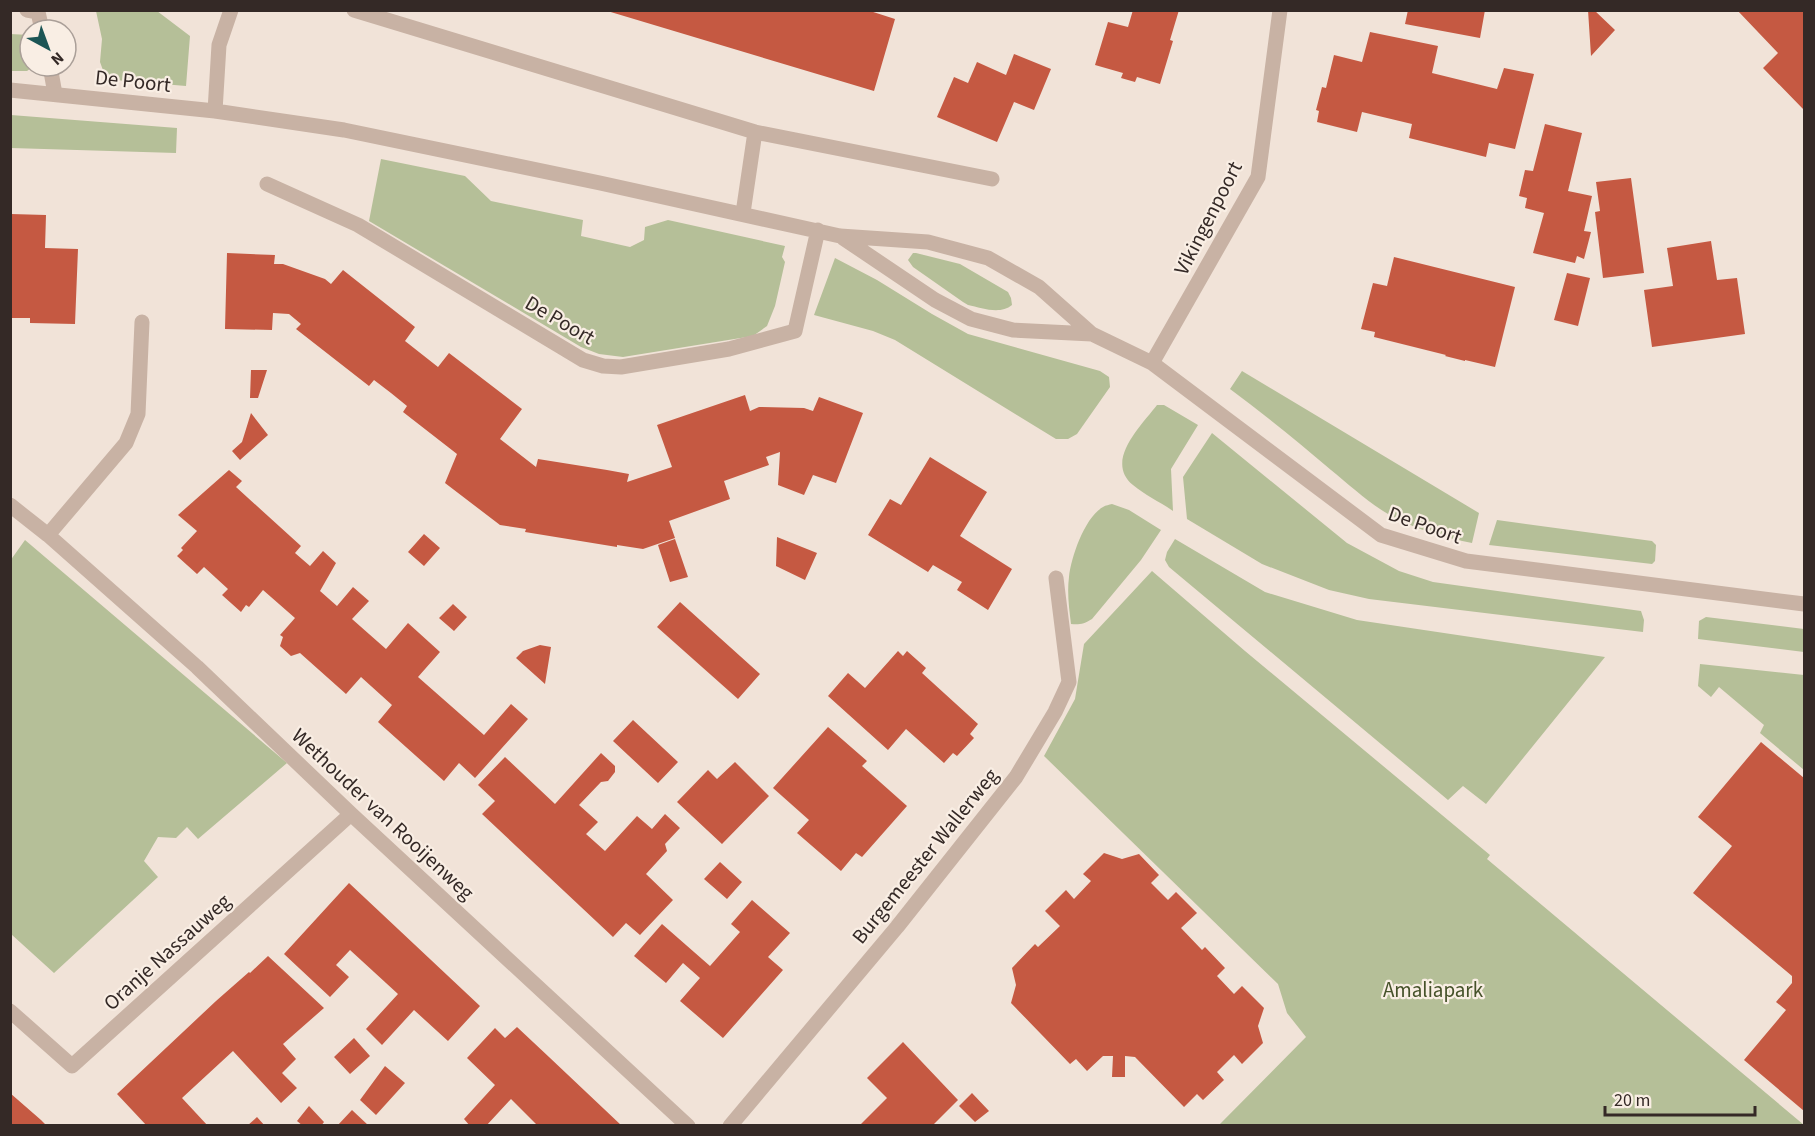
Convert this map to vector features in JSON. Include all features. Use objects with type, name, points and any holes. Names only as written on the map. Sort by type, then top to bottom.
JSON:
[{"type":"street","points":[[215,111],[219,45],[231,10]]},
{"type":"street","points":[[354,10],[755,132],[992,179]]},
{"type":"street","name":"Vikingenpoort","points":[[1152,363],[1258,177],[1280,10]]},
{"type":"street","points":[[53,78],[56,94]]},
{"type":"street","name":"De Poort","points":[[10,90],[215,111],[344,130],[742,213],[840,236],[928,242],[988,258],[1039,287],[1092,334],[1152,363],[1381,535],[1466,561],[1804,604]]},
{"type":"street","points":[[742,213],[755,132]]},
{"type":"street","name":"De Poort","points":[[267,184],[358,225],[583,360],[603,366],[621,367],[729,349],[795,331],[818,230]]},
{"type":"street","name":"De Poort","points":[[840,236],[935,300],[971,319],[1013,330],[1092,334]]},
{"type":"street","points":[[48,536],[126,443],[138,414],[142,322]]},
{"type":"street","name":"Wethouder van Rooijenweg","points":[[10,505],[197,667],[351,814],[688,1125]]},
{"type":"street","name":"Burgemeester Wallerweg","points":[[730,1125],[897,927],[1016,777],[1049,722],[1069,682],[1056,578]]},
{"type":"street","name":"Oranje Nassauweg","points":[[10,1011],[72,1066],[351,814]]},
{"type":"green space","points":[[96,11],[157,11],[190,36],[186,86],[115,80],[104,73],[100,62],[102,39]]},
{"type":"green space","points":[[10,34],[18,34],[18,71],[11,71]]},
{"type":"green space","points":[[11,115],[177,128],[176,153],[11,148]]},
{"type":"green space","points":[[381,159],[465,176],[491,201],[583,220],[581,236],[630,247],[644,240],[645,227],[668,220],[785,246],[782,257],[785,262],[775,306],[767,326],[753,336],[623,357],[599,354],[581,347],[369,221]]},
{"type":"green space","points":[[913,253],[960,264],[1008,292],[1012,305],[996,310],[968,305],[913,267],[908,260]]},
{"type":"green space","points":[[835,258],[968,334],[1100,371],[1109,377],[1110,387],[1077,434],[1068,439],[1056,439],[895,340],[873,331],[814,315]]},
{"type":"green space","points":[[1242,371],[1479,513],[1472,543],[1415,527],[1371,503],[1230,389]]},
{"type":"green space","points":[[1157,405],[1164,405],[1198,425],[1171,469],[1173,511],[1133,485],[1125,476],[1122,465],[1128,444]]},
{"type":"green space","points":[[1212,433],[1347,543],[1399,571],[1433,582],[1641,611],[1644,620],[1643,632],[1369,599],[1329,590],[1262,564],[1187,519],[1183,477]]},
{"type":"green space","points":[[1112,504],[1129,510],[1161,530],[1141,560],[1092,619],[1082,624],[1071,624],[1068,583],[1076,549],[1090,519],[1103,507]]},
{"type":"green space","points":[[1497,520],[1652,541],[1656,545],[1655,561],[1652,564],[1489,545]]},
{"type":"green space","points":[[1175,539],[1265,592],[1357,620],[1605,657],[1486,804],[1463,786],[1448,800],[1169,567],[1165,560]]},
{"type":"green space","points":[[25,540],[287,763],[198,839],[187,827],[176,838],[158,837],[144,861],[158,877],[54,973],[11,934],[10,561]]},
{"type":"green space","name":"Amaliapark","points":[[1152,571],[1490,855],[1487,859],[1804,1125],[1219,1125],[1306,1037],[1287,1013],[1278,984],[1044,756],[1075,699],[1084,644]]},
{"type":"green space","points":[[1706,617],[1804,629],[1804,652],[1698,639],[1699,621]]},
{"type":"green space","points":[[1700,664],[1804,675],[1804,770],[1760,733],[1764,725],[1719,687],[1711,697],[1698,686]]},
{"type":"building","points":[[604,10],[867,10],[895,19],[874,91]]},
{"type":"building","points":[[1133,10],[1179,10],[1170,40],[1173,41],[1160,84],[1137,77],[1135,82],[1121,78],[1123,73],[1095,65],[1108,22],[1128,27]]},
{"type":"building","points":[[1408,10],[1485,10],[1480,38],[1405,24]]},
{"type":"building","points":[[1588,10],[1594,10],[1615,30],[1591,56]]},
{"type":"building","points":[[1737,10],[1804,10],[1804,110],[1763,68],[1778,53]]},
{"type":"building","points":[[1370,32],[1438,46],[1432,73],[1497,89],[1504,68],[1534,74],[1515,149],[1489,143],[1486,157],[1409,138],[1412,124],[1362,112],[1357,132],[1317,122],[1319,111],[1316,110],[1322,87],[1326,88],[1334,55],[1362,62]]},
{"type":"building","points":[[1014,54],[1051,69],[1034,110],[1014,102],[997,142],[937,117],[954,77],[968,83],[977,62],[1006,75]]},
{"type":"building","points":[[1545,124],[1582,133],[1568,191],[1592,196],[1584,231],[1591,232],[1584,259],[1577,256],[1575,263],[1533,253],[1544,213],[1525,208],[1527,198],[1519,196],[1525,170],[1533,171]]},
{"type":"building","points":[[1631,178],[1644,273],[1603,278],[1595,212],[1600,211],[1596,182]]},
{"type":"building","points":[[11,214],[46,215],[45,248],[78,249],[75,324],[30,323],[30,318],[10,318]]},
{"type":"building","points":[[1711,241],[1717,280],[1737,278],[1745,334],[1652,347],[1644,290],[1673,286],[1667,248]]},
{"type":"building","points":[[227,253],[275,255],[274,264],[283,264],[325,279],[331,284],[343,270],[415,327],[405,341],[438,367],[449,353],[522,409],[500,439],[536,467],[538,459],[607,470],[629,474],[627,482],[672,467],[657,425],[745,395],[750,411],[759,407],[804,408],[813,411],[819,397],[863,413],[836,483],[813,475],[804,495],[778,485],[780,452],[766,457],[769,465],[724,481],[730,499],[669,521],[675,538],[643,549],[525,532],[526,529],[500,525],[445,483],[457,454],[403,412],[407,406],[391,393],[374,380],[369,386],[296,329],[301,324],[289,314],[273,313],[272,330],[225,329]]},
{"type":"building","points":[[1394,257],[1515,287],[1495,367],[1374,337],[1375,332],[1361,329],[1373,283],[1387,286]]},
{"type":"building","points":[[1567,273],[1590,278],[1578,326],[1554,320]]},
{"type":"building","points":[[251,370],[267,370],[258,398],[250,398]]},
{"type":"building","points":[[251,413],[268,435],[240,460],[232,451],[242,442]]},
{"type":"building","points":[[930,457],[987,492],[960,536],[1012,569],[988,610],[957,590],[962,582],[933,565],[928,572],[868,535],[890,499],[901,505]]},
{"type":"building","points":[[229,470],[242,481],[236,487],[301,546],[295,553],[310,566],[323,551],[336,563],[320,591],[337,606],[353,587],[369,601],[352,619],[386,649],[408,623],[440,652],[418,677],[484,735],[511,704],[528,719],[475,778],[459,763],[444,781],[378,722],[392,705],[361,677],[346,694],[300,653],[291,656],[280,646],[283,637],[280,635],[295,618],[263,590],[249,607],[246,605],[241,612],[222,595],[228,589],[204,567],[197,574],[177,556],[183,550],[181,548],[197,531],[178,515]]},
{"type":"building","points":[[424,534],[440,548],[424,566],[408,552]]},
{"type":"building","points":[[777,537],[817,553],[805,580],[776,566]]},
{"type":"building","points":[[675,539],[688,577],[670,582],[658,545]]},
{"type":"building","points":[[680,602],[760,674],[738,699],[657,627]]},
{"type":"building","points":[[453,604],[467,617],[454,631],[439,618]]},
{"type":"building","points":[[540,645],[551,647],[545,684],[516,658],[523,651]]},
{"type":"building","points":[[898,651],[903,656],[907,651],[926,668],[922,673],[978,724],[970,734],[974,738],[957,756],[953,753],[944,763],[906,729],[888,750],[828,696],[848,673],[865,688]]},
{"type":"building","points":[[633,720],[678,762],[658,783],[613,741]]},
{"type":"building","points":[[828,727],[867,761],[862,766],[907,806],[862,857],[856,853],[841,871],[797,833],[809,820],[773,788]]},
{"type":"building","points":[[1761,742],[1804,778],[1804,1111],[1744,1060],[1786,1010],[1776,1002],[1792,983],[1792,976],[1693,893],[1732,846],[1698,817]]},
{"type":"building","points":[[601,753],[615,766],[615,772],[608,781],[601,782],[579,805],[598,822],[586,834],[605,851],[637,816],[652,829],[665,814],[680,828],[665,844],[667,851],[646,874],[673,900],[640,935],[626,923],[613,937],[482,814],[495,801],[478,785],[505,757],[555,804]]},
{"type":"building","points":[[735,762],[769,796],[722,844],[677,802],[708,770],[717,779]]},
{"type":"building","points":[[1104,853],[1122,859],[1139,854],[1159,875],[1151,883],[1168,900],[1176,892],[1197,913],[1181,928],[1202,950],[1205,947],[1225,968],[1217,976],[1234,994],[1242,986],[1264,1008],[1258,1026],[1263,1043],[1242,1064],[1234,1055],[1217,1072],[1224,1080],[1203,1100],[1197,1094],[1184,1107],[1135,1057],[1125,1056],[1125,1077],[1112,1077],[1113,1056],[1103,1056],[1087,1071],[1076,1059],[1070,1064],[1011,1003],[1016,985],[1012,968],[1035,944],[1038,947],[1060,926],[1045,911],[1066,890],[1074,899],[1091,881],[1083,874]]},
{"type":"building","points":[[720,862],[742,882],[727,899],[704,879]]},
{"type":"building","points":[[349,883],[480,1006],[448,1041],[414,1010],[382,1045],[366,1029],[398,994],[350,950],[336,965],[349,977],[330,997],[284,954]]},
{"type":"building","points":[[752,900],[790,933],[768,957],[783,970],[723,1038],[680,1001],[700,978],[683,963],[666,983],[634,956],[662,924],[710,966],[740,932],[731,924]]},
{"type":"building","points":[[268,956],[324,1008],[283,1044],[296,1059],[282,1073],[297,1088],[281,1103],[233,1051],[182,1098],[208,1126],[147,1126],[117,1094],[216,1001]]},
{"type":"building","points":[[517,1027],[622,1126],[538,1126],[511,1099],[486,1126],[470,1126],[464,1119],[495,1085],[467,1058],[495,1028],[505,1038]]},
{"type":"building","points":[[354,1038],[370,1056],[350,1074],[334,1057]]},
{"type":"building","points":[[903,1042],[958,1100],[932,1126],[859,1126],[887,1098],[867,1078]]},
{"type":"building","points":[[385,1066],[405,1083],[376,1115],[360,1100]]},
{"type":"building","points":[[10,1093],[41,1120],[47,1126],[10,1126]]},
{"type":"building","points":[[972,1093],[989,1111],[975,1122],[959,1106]]},
{"type":"building","points":[[309,1106],[324,1122],[321,1126],[303,1126],[297,1121]]},
{"type":"building","points":[[352,1110],[369,1126],[337,1126]]},
{"type":"building","points":[[257,1117],[265,1126],[247,1126]]}]
